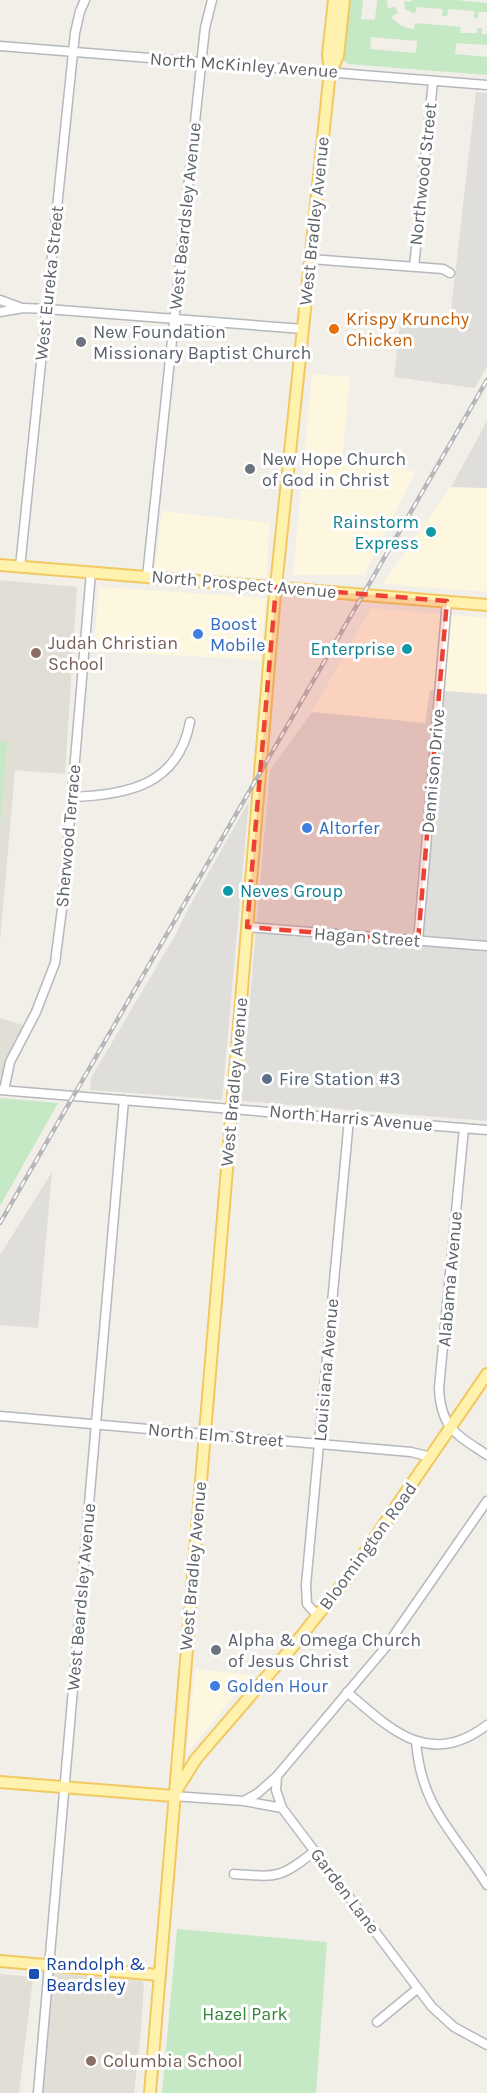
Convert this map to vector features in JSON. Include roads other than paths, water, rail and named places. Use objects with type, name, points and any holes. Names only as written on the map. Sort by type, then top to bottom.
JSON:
[{"type":"main road","name":"West Bradley Avenue","points":[[150,2093],[173,1796],[276,587],[330,71],[328,55],[334,0]]},
{"type":"main road","name":"West Bradley Avenue","points":[[330,71],[338,56],[344,0]]},
{"type":"main road","name":"North Prospect Avenue","points":[[0,565],[487,605]]},
{"type":"main road","name":"Bloomington Road","points":[[173,1796],[196,1759],[318,1616],[348,1576],[487,1374]]},
{"type":"main road","points":[[0,1782],[173,1796]]},
{"type":"main road","points":[[0,1961],[159,1975]]},
{"type":"street","name":"West Eureka Street","points":[[20,567],[76,24],[85,0]]},
{"type":"street","name":"West Beardsley Avenue","points":[[147,577],[205,28],[212,0]]},
{"type":"street","name":"North McKinley Avenue","points":[[0,46],[487,85]]},
{"type":"street","name":"Northwood Street","points":[[414,267],[433,81]]},
{"type":"street","points":[[310,259],[443,269],[450,273]]},
{"type":"street","points":[[0,300],[22,308]]},
{"type":"street","points":[[0,312],[22,308],[47,309],[303,329]]},
{"type":"street","name":"Sherwood Terrace","points":[[2,1090],[10,1062],[36,1011],[55,963],[63,901],[91,572]]},
{"type":"street","name":"Dennison Drive","points":[[418,940],[447,601]]},
{"type":"street","points":[[72,796],[120,793],[149,782],[170,766],[179,755],[187,740],[190,722]]},
{"type":"street","name":"Hagan Street","points":[[247,927],[487,946]]},
{"type":"street","name":"North Harris Avenue","points":[[2,1090],[487,1130]]},
{"type":"street","name":"West Beardsley Avenue","points":[[38,2093],[124,1100]]},
{"type":"street","name":"Louisiana Avenue","points":[[318,1616],[310,1609],[306,1597],[349,1119]]},
{"type":"street","name":"Alabama Avenue","points":[[450,1429],[442,1412],[439,1388],[464,1128]]},
{"type":"street","name":"North Elm Street","points":[[0,1416],[411,1452],[431,1457]]},
{"type":"street","points":[[450,1429],[487,1455]]},
{"type":"street","points":[[244,1801],[277,1776],[385,1648],[487,1501]]},
{"type":"street","points":[[347,1692],[394,1732],[416,1741],[439,1744],[454,1742],[472,1735],[487,1725]]},
{"type":"street","points":[[416,1741],[420,1773],[428,1797],[487,1885]]},
{"type":"street","points":[[173,1796],[244,1801],[282,1808],[276,1790],[277,1776]]},
{"type":"street","name":"Garden Lane","points":[[282,1808],[432,2007],[454,2027],[487,2045]]},
{"type":"street","points":[[234,1874],[277,1876],[294,1867],[315,1851]]},
{"type":"street","points":[[377,2022],[417,1989]]},
{"type":"railway","points":[[0,1223],[487,380]]},
{"type":"place","name":"Krispy Krunchy Chicken","points":[[334,329]]},
{"type":"place","name":"New Foundation Missionary Baptist Church","points":[[81,342]]},
{"type":"place","name":"New Hope Church of God in Christ","points":[[250,469]]},
{"type":"place","name":"Rainstorm Express","points":[[431,532]]},
{"type":"place","name":"Boost Mobile","points":[[198,634]]},
{"type":"place","name":"Enterprise","points":[[407,649]]},
{"type":"place","name":"Judah Christian School","points":[[36,653]]},
{"type":"place","name":"Altorfer","points":[[307,828]]},
{"type":"place","name":"Neves Group","points":[[228,891]]},
{"type":"place","name":"Fire Station #3","points":[[267,1079]]},
{"type":"place","name":"Alpha & Omega Church of Jesus Christ","points":[[216,1650]]},
{"type":"place","name":"Golden Hour","points":[[215,1686]]},
{"type":"place","name":"Randolph & Beardsley","points":[[34,1974]]},
{"type":"place","name":"Columbia School","points":[[91,2061]]},
{"type":"park label","name":"Hazel Park","points":[[245,2014]]}]
